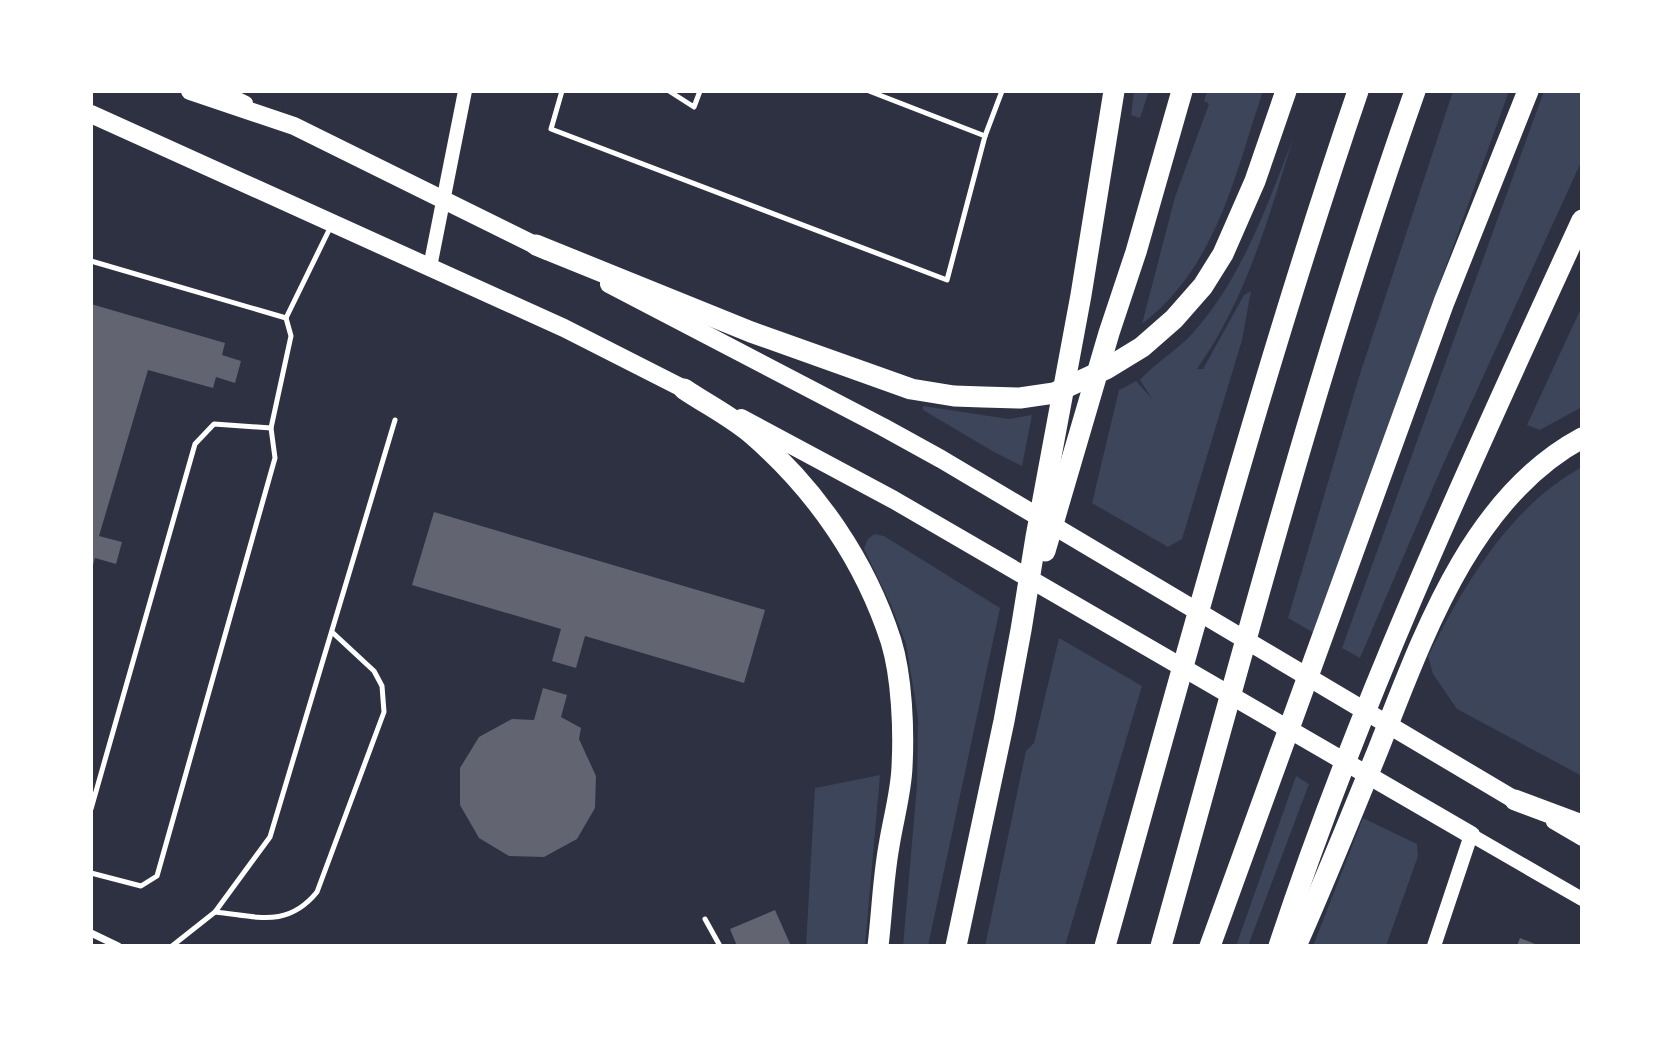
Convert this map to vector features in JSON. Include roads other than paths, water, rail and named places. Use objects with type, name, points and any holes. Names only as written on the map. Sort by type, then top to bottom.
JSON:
[{"type":"highway","points":[[956,946],[1021,631],[1038,524],[1082,295],[1114,91]]},
{"type":"highway","points":[[1021,631],[1182,91]]},
{"type":"highway","points":[[536,245],[751,332],[911,389],[954,396],[983,397],[1020,398],[1054,393],[1106,369],[1142,347],[1174,319],[1203,286],[1223,254],[1255,181],[1286,91]]},
{"type":"highway","points":[[1105,946],[1251,426],[1283,318],[1358,91]]},
{"type":"highway","points":[[1161,946],[1307,426],[1368,227],[1415,91]]},
{"type":"highway","points":[[1210,946],[1444,302],[1528,91]]},
{"type":"highway","points":[[1279,946],[1320,828],[1403,622],[1490,421],[1582,220]]},
{"type":"highway","points":[[684,389],[754,435],[806,487],[849,549],[872,592],[891,643],[902,731],[902,770],[888,850],[878,946]]},
{"type":"highway","points":[[1296,946],[1422,640],[1446,591],[1472,547],[1522,483],[1542,464],[1582,438]]},
{"type":"highway","points":[[1516,800],[1582,825]]},
{"type":"main road","points":[[190,91],[294,126]]},
{"type":"main road","points":[[222,91],[536,245],[883,427],[1582,839]]},
{"type":"main road","points":[[430,267],[465,91]]},
{"type":"main road","points":[[91,114],[565,328],[847,473],[1582,899]]},
{"type":"main road","points":[[1434,946],[1471,835]]},
{"type":"street","points":[[91,933],[118,946]]},
{"type":"lane","points":[[562,91],[551,129],[947,280],[985,136],[1002,91]]},
{"type":"lane","points":[[669,91],[694,107],[700,91]]},
{"type":"lane","points":[[869,91],[985,136]]},
{"type":"lane","points":[[91,873],[141,887],[157,876],[275,458],[271,428],[291,337],[286,318],[333,222]]},
{"type":"lane","points":[[91,261],[286,318]]},
{"type":"lane","points":[[172,946],[215,912],[270,837],[395,419]]},
{"type":"lane","points":[[91,809],[195,444],[214,424],[271,428]]},
{"type":"lane","points":[[215,912],[274,918],[304,907],[317,892],[384,712],[382,686],[374,671],[332,632]]},
{"type":"lane","points":[[705,919],[720,946]]}]
